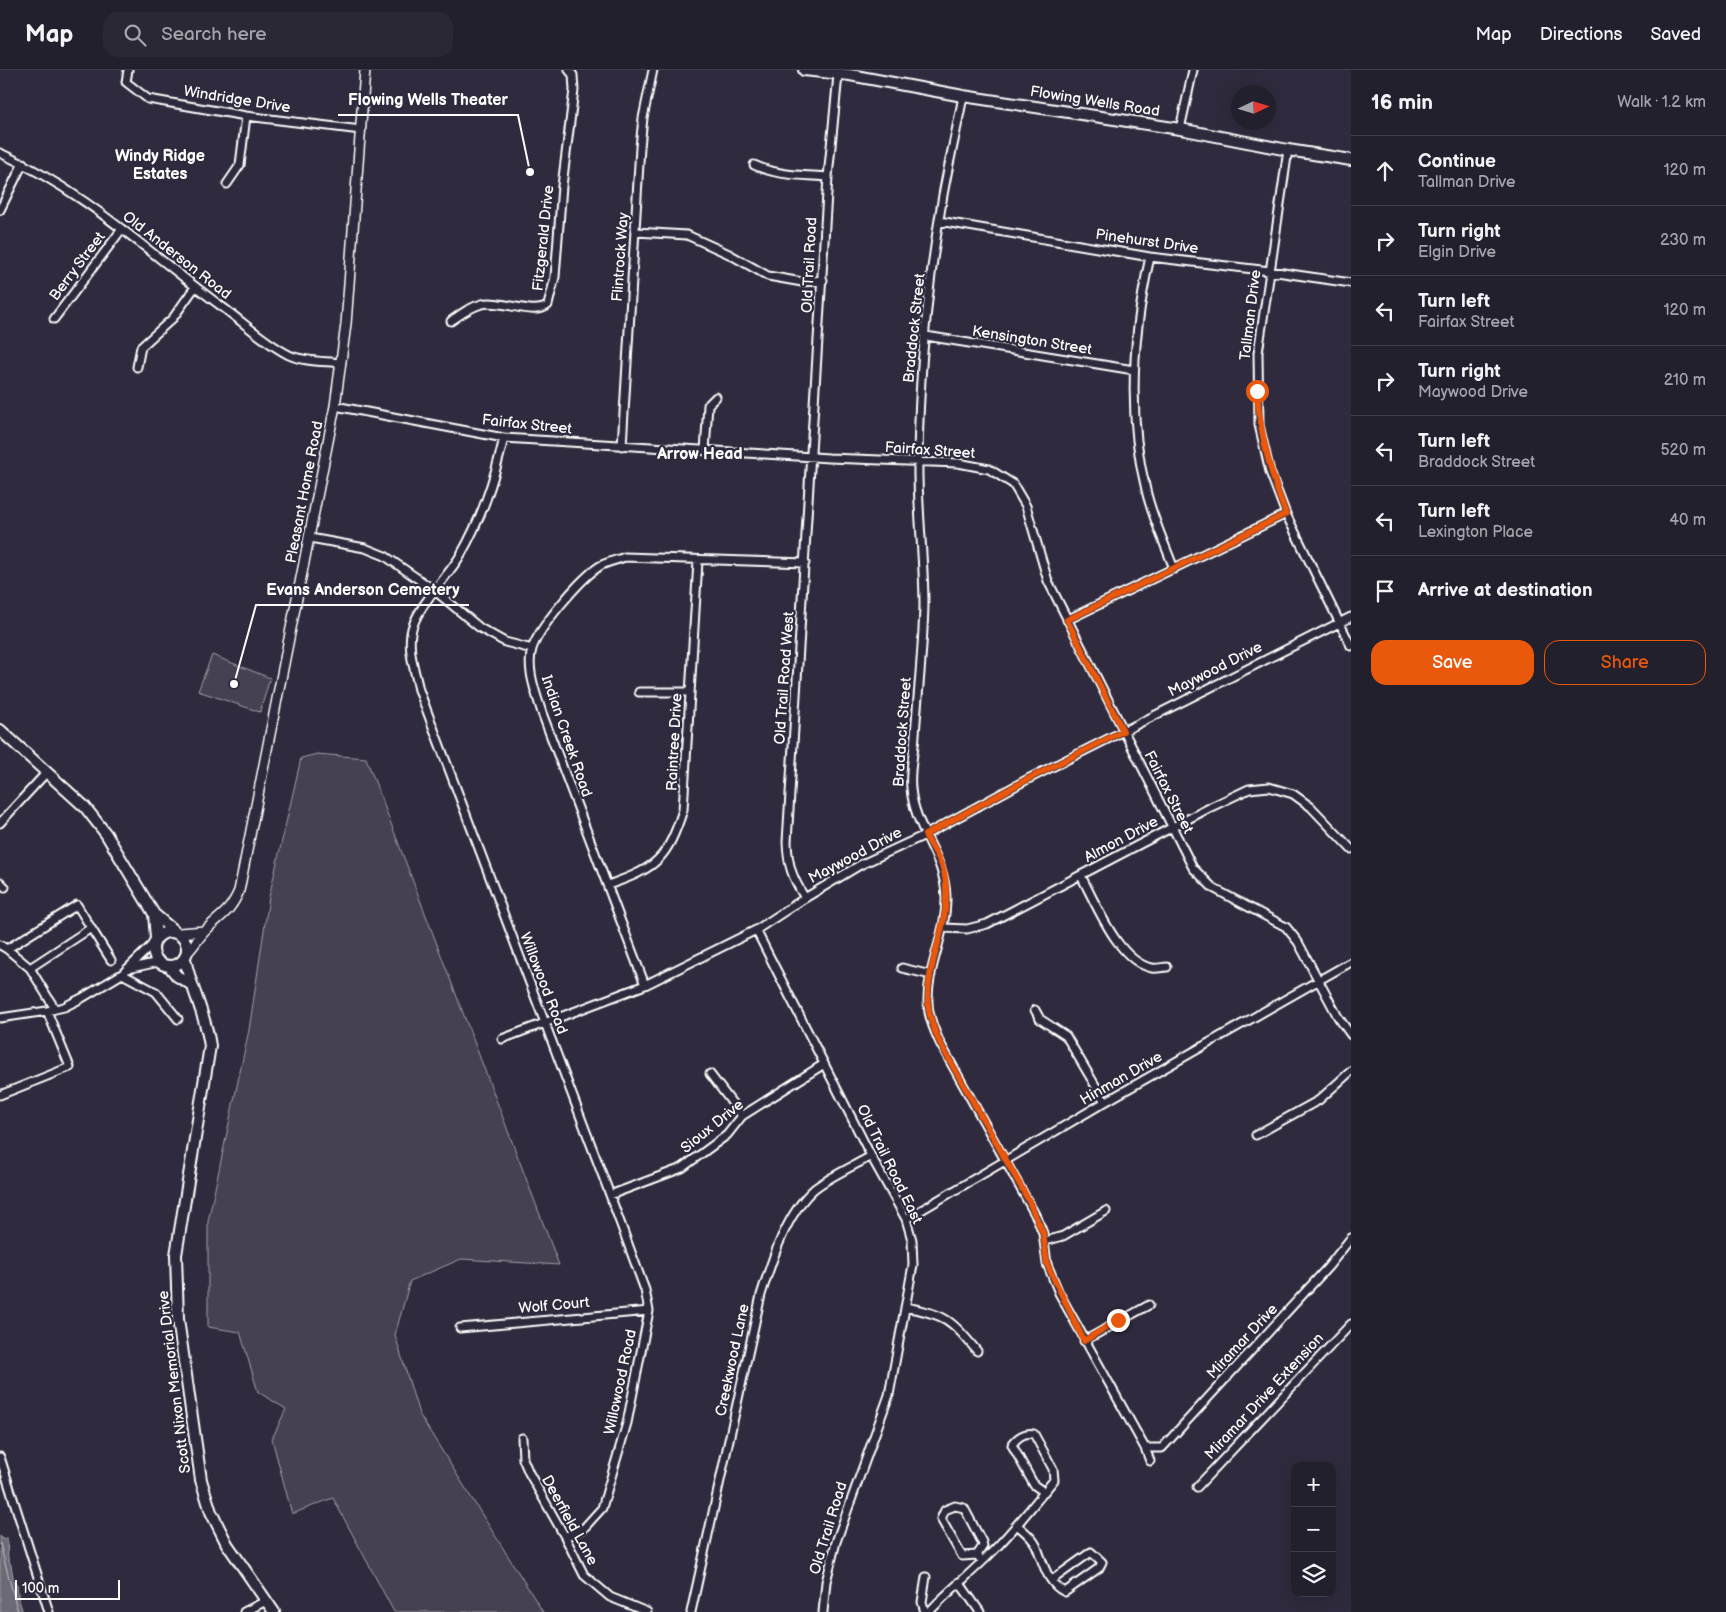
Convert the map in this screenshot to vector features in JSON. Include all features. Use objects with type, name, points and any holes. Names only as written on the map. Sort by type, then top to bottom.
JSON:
[{"type":"main road","name":"Flowing Wells Road","points":[[804,70],[1180,129],[1351,160]]},
{"type":"main road","points":[[0,730],[72,793],[96,820],[154,914],[186,941],[186,956],[181,963],[170,966]]},
{"type":"main road","points":[[154,914],[155,941],[153,952],[158,962],[170,966],[178,976],[192,985]]},
{"type":"main road","points":[[155,941],[162,933],[177,932]]},
{"type":"main road","name":"Scott Nixon Memorial Drive","points":[[186,956],[192,985],[207,1025],[210,1046],[176,1255],[178,1319],[201,1480],[211,1512],[227,1544],[274,1612]]},
{"type":"street","name":"Windridge Drive","points":[[128,70],[126,82],[148,99],[246,116],[361,130]]},
{"type":"street","name":"Pleasant Home Road","points":[[186,956],[205,931],[224,915],[233,904],[239,891],[335,406],[341,363],[365,70]]},
{"type":"street","name":"Fitzgerald Drive","points":[[450,321],[470,308],[483,304],[497,302],[540,310],[548,305],[552,294],[556,269],[562,186],[574,90],[573,75],[569,70]]},
{"type":"street","name":"Flintrock Way","points":[[622,446],[640,147],[643,118],[653,70]]},
{"type":"street","points":[[1180,129],[1193,70]]},
{"type":"street","name":"Old Trail Road","points":[[812,457],[828,176],[838,75]]},
{"type":"street","name":"Braddock Street","points":[[962,96],[939,222],[926,336],[918,462],[924,603],[922,650],[910,788],[914,806],[925,835],[945,874],[946,900],[943,928],[931,975],[928,1002],[932,1024],[940,1043],[1028,1199],[1045,1240],[1047,1264],[1084,1341],[1145,1448],[1150,1461]]},
{"type":"street","points":[[227,184],[240,165],[246,116]]},
{"type":"street","name":"Tallman Drive","points":[[1288,150],[1258,353],[1259,425],[1270,472],[1286,514],[1351,646]]},
{"type":"street","name":"Old Anderson Road","points":[[0,153],[22,163],[82,199],[195,287],[289,355],[300,359],[341,363]]},
{"type":"street","points":[[0,210],[22,163]]},
{"type":"street","points":[[754,165],[768,172],[828,176]]},
{"type":"street","name":"Pinehurst Drive","points":[[939,222],[1150,257],[1270,271],[1351,284]]},
{"type":"street","name":"Berry Street","points":[[54,319],[122,229]]},
{"type":"street","points":[[636,232],[688,235],[729,254],[768,276],[802,282],[822,280]]},
{"type":"street","points":[[1150,257],[1142,293],[1134,370],[1137,434],[1146,491],[1174,569]]},
{"type":"street","points":[[137,367],[141,347],[173,318],[195,287]]},
{"type":"street","name":"Kensington Street","points":[[926,336],[1134,370]]},
{"type":"street","points":[[705,451],[708,405],[716,397]]},
{"type":"street","name":"Fairfax Street","points":[[335,406],[504,438],[812,457],[958,463],[989,469],[1013,484],[1026,506],[1048,581],[1185,855],[1203,880],[1222,894],[1286,927],[1298,942],[1338,1017],[1351,1035]]},
{"type":"street","name":"Willowood Road","points":[[504,438],[495,476],[479,521],[459,558],[434,590],[411,632],[410,651],[420,690],[610,1195],[645,1290],[649,1311],[627,1423],[602,1508],[584,1528],[565,1537]]},
{"type":"street","name":"Old Trail Road West","points":[[805,898],[793,878],[788,864],[788,842],[812,457]]},
{"type":"street","points":[[1067,620],[1286,514]]},
{"type":"street","points":[[310,538],[365,548],[385,556],[434,590],[480,628],[505,642],[532,649]]},
{"type":"street","name":"Indian Creek Road","points":[[644,985],[542,713],[531,673],[532,649],[549,621],[582,579],[602,565],[626,557],[805,564]]},
{"type":"street","name":"Raintree Drive","points":[[608,885],[634,876],[657,863],[673,841],[683,810],[698,561]]},
{"type":"street","name":"Maywood Drive","points":[[502,1039],[644,985],[756,930],[860,865],[925,835],[1028,779],[1351,617]]},
{"type":"street","points":[[639,692],[690,692]]},
{"type":"street","points":[[0,822],[47,772]]},
{"type":"street","name":"Almon Drive","points":[[943,928],[967,929],[988,924],[1242,791],[1269,787],[1288,792],[1304,801],[1351,849]]},
{"type":"street","points":[[1081,876],[1113,935],[1128,954],[1154,968],[1168,967]]},
{"type":"street","points":[[7,949],[77,905],[111,960]]},
{"type":"street","points":[[30,968],[91,928]]},
{"type":"street","name":"Old Trail Road East","points":[[756,930],[871,1156],[906,1219],[912,1240],[912,1265],[889,1395],[866,1454]]},
{"type":"street","points":[[177,932],[205,931]]},
{"type":"street","points":[[124,972],[155,941]]},
{"type":"street","points":[[0,945],[30,968],[55,1009]]},
{"type":"street","points":[[0,1018],[55,1009],[82,998],[124,972],[145,963],[158,962]]},
{"type":"street","name":"Hinman Drive","points":[[906,1219],[1105,1102],[1351,962]]},
{"type":"street","points":[[902,968],[931,975]]},
{"type":"street","points":[[124,972],[156,992],[178,1019]]},
{"type":"street","points":[[1035,1010],[1040,1019],[1066,1036],[1105,1102]]},
{"type":"street","points":[[0,1095],[70,1067],[47,1011]]},
{"type":"street","name":"Sioux Drive","points":[[610,1195],[682,1168],[727,1135],[742,1116],[824,1064]]},
{"type":"street","points":[[1256,1135],[1319,1100],[1351,1071]]},
{"type":"street","points":[[710,1074],[742,1116]]},
{"type":"street","name":"Creekwood Lane","points":[[692,1612],[761,1295],[777,1246],[795,1214],[814,1190],[871,1156]]},
{"type":"street","points":[[1045,1240],[1063,1236],[1106,1211]]},
{"type":"street","name":"Miramar Drive","points":[[1145,1448],[1162,1448],[1315,1282],[1351,1238]]},
{"type":"street","points":[[1084,1341],[1149,1305]]},
{"type":"street","points":[[905,1306],[936,1313],[954,1324],[977,1351]]},
{"type":"street","name":"Wolf Court","points":[[460,1328],[649,1311]]},
{"type":"street","name":"Miramar Drive Extension","points":[[1197,1487],[1351,1324]]},
{"type":"street","points":[[929,1612],[959,1582],[979,1558],[1017,1525],[1054,1480],[1055,1476],[1034,1434],[1028,1433],[1016,1438],[1012,1445],[1034,1485],[1044,1492]]},
{"type":"street","name":"Deerfield Lane","points":[[522,1438],[523,1459],[526,1466],[584,1576],[610,1597],[647,1612]]},
{"type":"street","name":"Old Trail Road","points":[[823,1612],[826,1582],[836,1542],[866,1454]]},
{"type":"street","points":[[0,1457],[49,1612]]},
{"type":"street","points":[[955,1506],[964,1508],[982,1542],[983,1546],[979,1558],[962,1556],[957,1549],[941,1519],[945,1510],[955,1506]]},
{"type":"street","points":[[1017,1525],[1032,1538],[1041,1562],[1057,1589],[1065,1592],[1099,1568],[1102,1562],[1090,1552],[1052,1580]]},
{"type":"street","points":[[925,1612],[922,1602],[926,1577]]},
{"type":"street","points":[[959,1582],[980,1612]]},
{"type":"street","points":[[244,1612],[266,1601]]},
{"type":"shaded area","points":[[212,655],[270,678],[260,712],[198,691]]},
{"type":"shaded area","points":[[317,754],[366,758],[559,1265],[461,1259],[410,1281],[395,1335],[419,1414],[543,1612],[394,1612],[333,1498],[292,1514],[272,1439],[286,1409],[258,1392],[240,1332],[208,1327],[208,1221],[249,1030],[269,897],[301,758]]},
{"type":"water","points":[[0,1536],[4,1540],[7,1538],[8,1559],[14,1583],[17,1584],[23,1612],[0,1612]]},
{"type":"place","name":"Flowing Wells Theater","points":[[530,172]]},
{"type":"place","name":"Evans Anderson Cemetery","points":[[234,684]]},
{"type":"district","name":"Windy Ridge Estates","points":[[160,164]]},
{"type":"district","name":"Arrow Head","points":[[700,453]]},
{"type":"route","points":[[1118,1320],[1084,1341],[1059,1293],[1047,1264],[1043,1233],[1028,1199],[940,1043],[932,1024],[928,1002],[931,975],[943,928],[946,900],[945,874],[925,835],[1028,779],[1123,731],[1067,620],[1286,514],[1270,472],[1264,448],[1259,425],[1257,391]]}]
